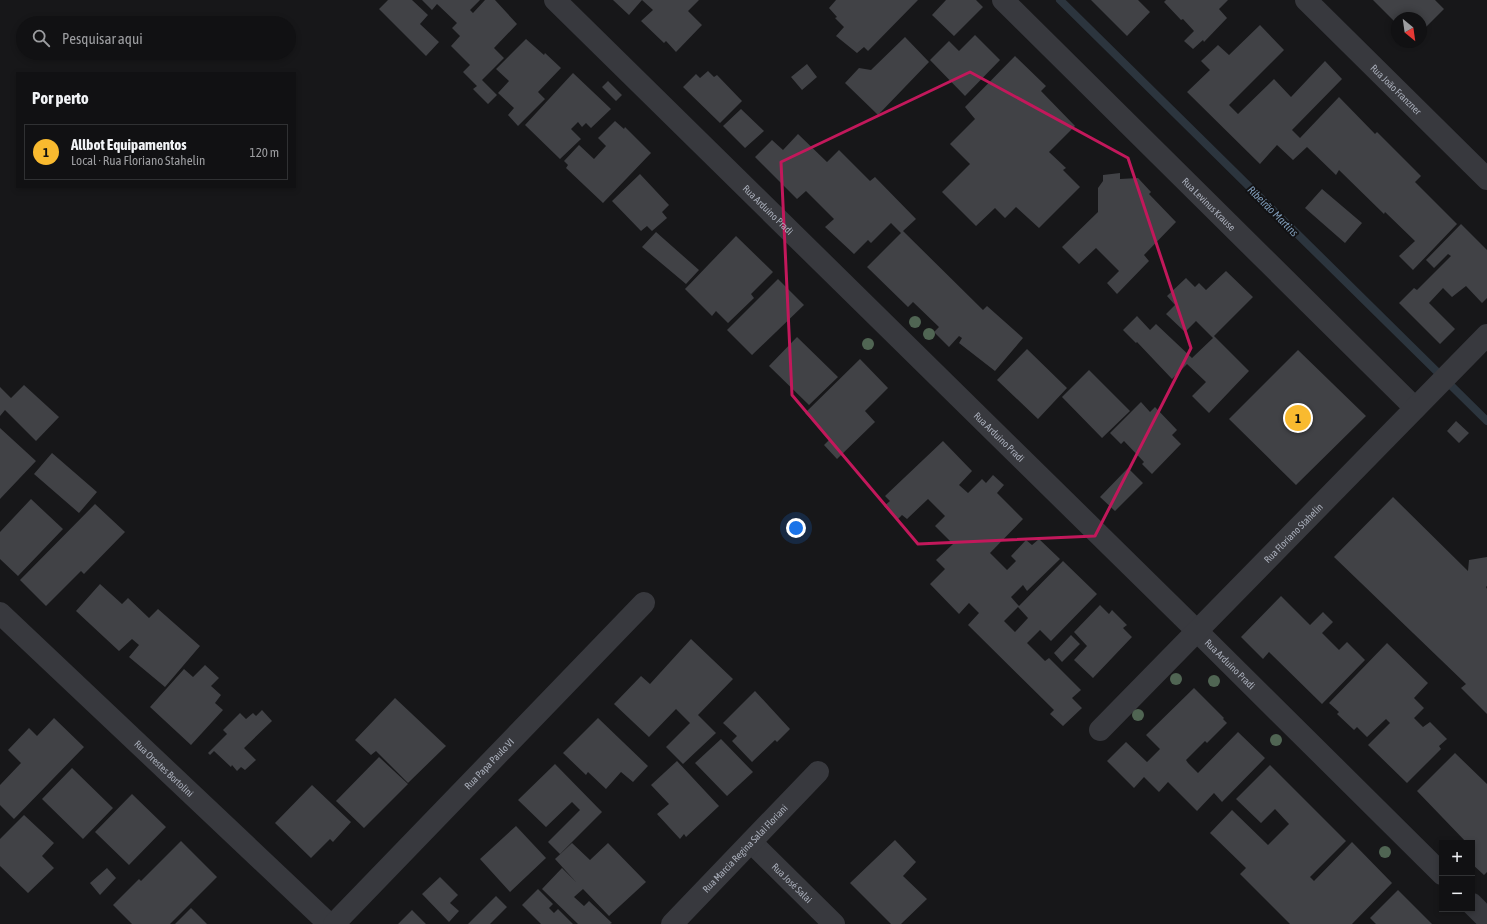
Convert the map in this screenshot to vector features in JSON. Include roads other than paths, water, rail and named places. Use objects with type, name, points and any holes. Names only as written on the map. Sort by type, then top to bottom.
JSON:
[{"type":"street","name":"Rua Arduino Pradi","points":[[555,0],[1439,871]]},
{"type":"street","name":"Rua Levinus Krause","points":[[1003,0],[1422,401]]},
{"type":"street","name":"Rua João Franzner","points":[[1306,0],[1487,180]]},
{"type":"street","name":"Rua Floriano Stahelin","points":[[1100,730],[1487,335]]},
{"type":"street","name":"Rua Papa Paulo VI","points":[[334,924],[644,603]]},
{"type":"street","name":"Rua Orestes Bortolini","points":[[0,613],[329,924]]},
{"type":"street","name":"Rua Marcia Regina Salai Floriani","points":[[672,924],[818,772]]},
{"type":"street","name":"Rua José Salai","points":[[751,842],[834,924]]},
{"type":"street","points":[[1475,907],[1487,919]]},
{"type":"waterway","name":"Ribeirão Martins","points":[[1060,0],[1487,421]]},
{"type":"place","name":"Allbot Equipamentos","points":[[1298,418]]}]
